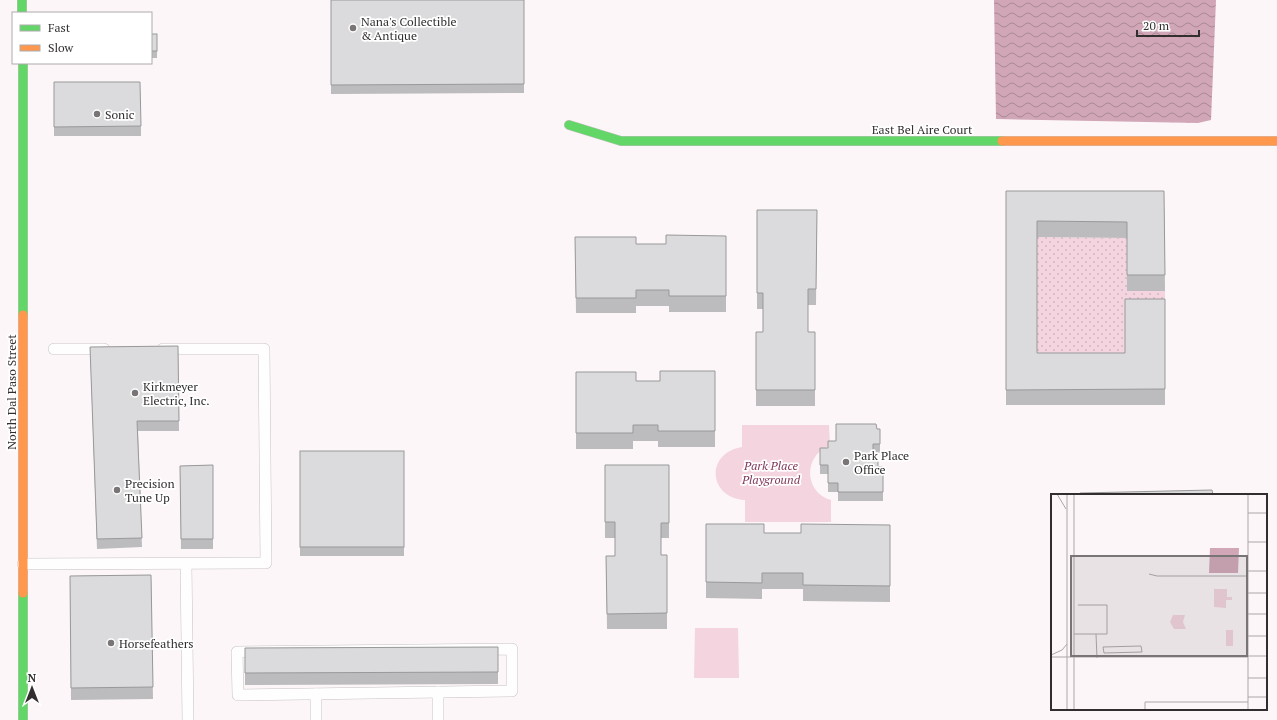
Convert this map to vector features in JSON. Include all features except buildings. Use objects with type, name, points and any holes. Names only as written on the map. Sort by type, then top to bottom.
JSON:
[{"type":"street","points":[[22,0],[22,12]]},
{"type":"street","name":"North Dal Paso Street","points":[[22,64],[23,720]]},
{"type":"street","name":"East Bel Aire Court","points":[[569,125],[621,141],[1277,141]]},
{"type":"lane","points":[[54,349],[116,349]]},
{"type":"lane","points":[[23,564],[266,563],[264,349],[155,349]]},
{"type":"lane","points":[[186,564],[188,720]]},
{"type":"lane","points":[[512,649],[512,691],[438,692],[238,695],[237,652],[512,649]]},
{"type":"lane","points":[[438,692],[438,720]]},
{"type":"lane","points":[[316,694],[316,720]]},
{"type":"green space","points":[[1037,237],[1127,238],[1127,290],[1165,291],[1165,314],[1125,315],[1125,369],[1037,369]]},
{"type":"green space","name":"Park Place Playground","points":[[742,425],[829,425],[830,445],[816,455],[812,462],[810,473],[812,484],[818,493],[831,500],[831,522],[745,522],[745,500],[733,497],[724,492],[718,484],[716,475],[717,466],[722,458],[730,451],[742,447]]},
{"type":"green space","points":[[695,628],[738,628],[739,678],[694,678]]},
{"type":"water","points":[[994,0],[1216,0],[1211,120],[1198,123],[996,119]]},
{"type":"traffic: fast","points":[[22,0],[22,12]]},
{"type":"traffic: fast","points":[[23,64],[23,315]]},
{"type":"traffic: fast","points":[[569,125],[621,141],[1002,141]]},
{"type":"traffic: fast","points":[[23,593],[23,720]]},
{"type":"traffic: slow","points":[[1002,141],[1277,141]]},
{"type":"traffic: slow","points":[[23,315],[23,593]]},
{"type":"place","name":"Nana's Collectible & Antique","points":[[353,28]]},
{"type":"place","name":"Sonic","points":[[97,114]]},
{"type":"place","name":"Kirkmeyer Electric, Inc.","points":[[135,393]]},
{"type":"place","name":"Park Place Office","points":[[846,462]]},
{"type":"place","name":"Precision Tune Up","points":[[117,490]]},
{"type":"place","name":"Horsefeathers","points":[[111,643]]}]
